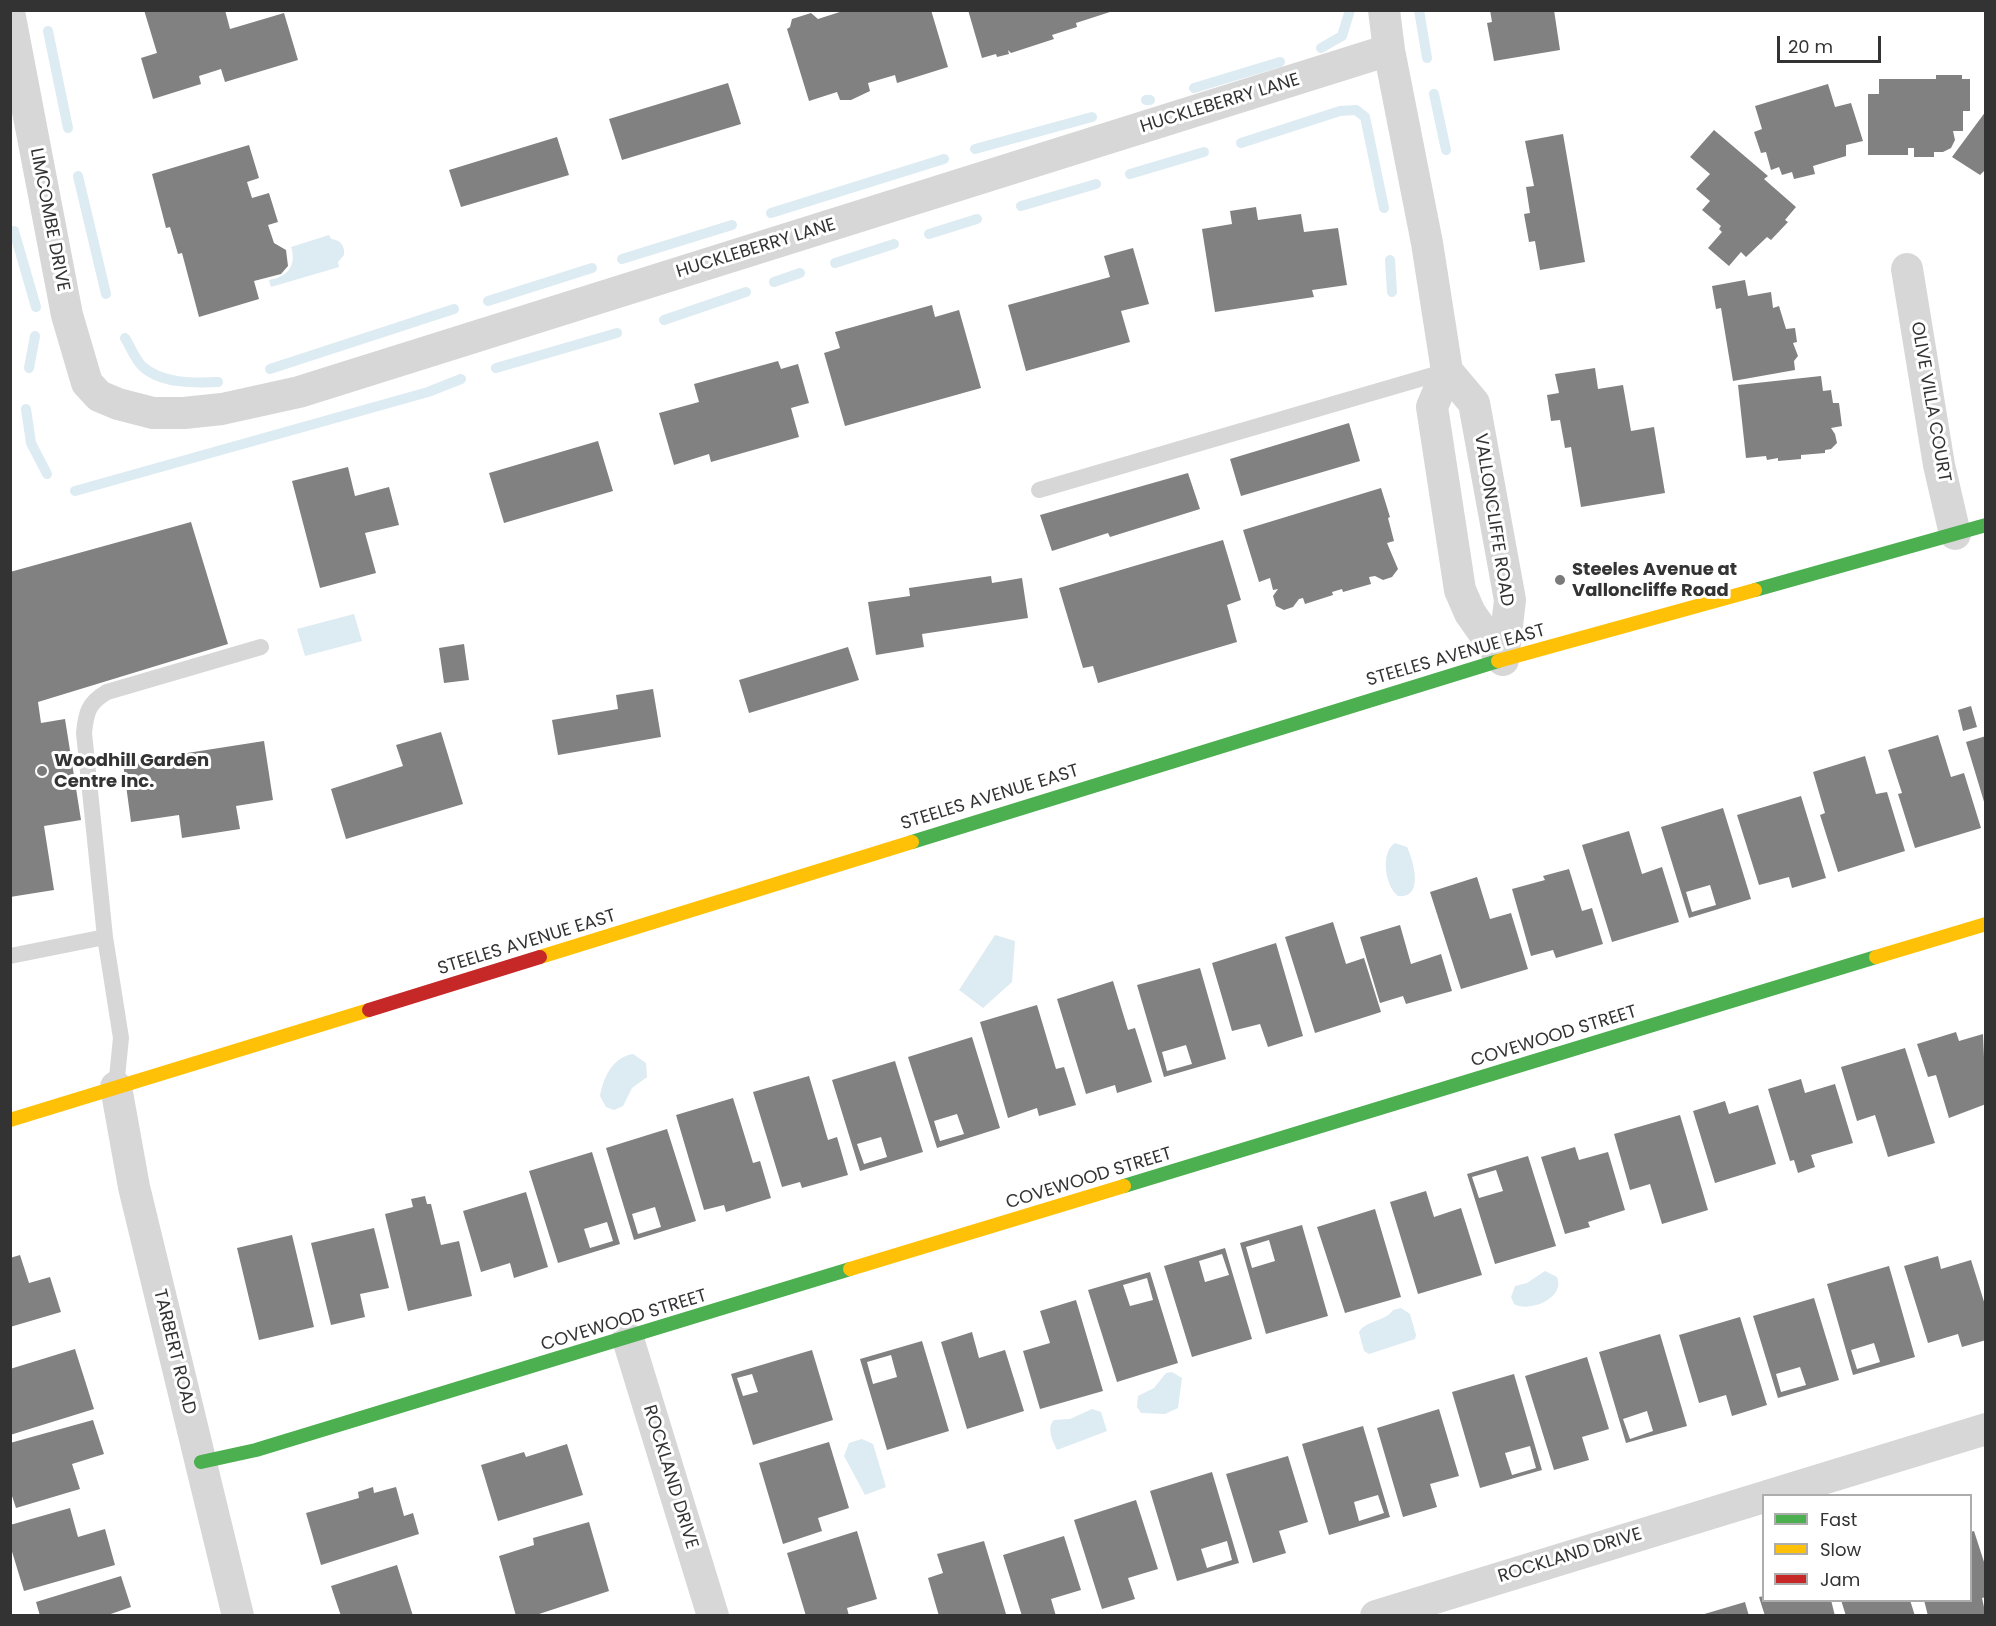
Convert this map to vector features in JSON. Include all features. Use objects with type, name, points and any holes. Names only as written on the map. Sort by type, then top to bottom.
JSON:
[{"type":"main road","name":"STEELES AVENUE EAST","points":[[10,1120],[1503,660],[1986,525]]},
{"type":"main road","name":"COVEWOOD STREET","points":[[201,1462],[267,1446],[628,1339],[1986,924]]},
{"type":"street","points":[[1384,10],[1389,50],[1427,243],[1447,372]]},
{"type":"street","name":"LIMCOMBE DRIVE","points":[[10,17],[67,315],[77,351],[87,383],[99,396],[118,404]]},
{"type":"street","name":"HUCKLEBERRY LANE","points":[[118,404],[153,413],[184,414],[222,410],[299,392],[1389,50]]},
{"type":"street","name":"OLIVE VILLA COURT","points":[[1907,269],[1939,465],[1955,534]]},
{"type":"street","name":"VALLONCLIFFE ROAD","points":[[1447,372],[1474,403],[1510,600],[1503,660],[1470,613],[1460,590],[1432,407],[1447,372]]},
{"type":"street","name":"TARBERT ROAD","points":[[116,1087],[134,1187],[238,1616]]},
{"type":"street","name":"ROCKLAND DRIVE","points":[[628,1339],[713,1616]]},
{"type":"street","name":"ROCKLAND DRIVE","points":[[1772,1494],[1986,1429]]},
{"type":"street","name":"ROCKLAND DRIVE","points":[[1376,1616],[1762,1497]]},
{"type":"lane","points":[[1039,490],[1447,372]]},
{"type":"lane","points":[[116,1087],[121,1038],[105,937],[84,733],[86,711],[94,700],[107,692],[261,647]]},
{"type":"lane","points":[[10,956],[105,937]]},
{"type":"shaded area","points":[[329,235],[344,248],[344,255],[338,262],[339,267],[271,287],[269,280],[286,273],[292,265],[291,247]]},
{"type":"shaded area","points":[[354,614],[362,641],[305,656],[297,629]]},
{"type":"shaded area","points":[[1395,843],[1407,847],[1414,870],[1414,886],[1406,895],[1398,896],[1387,877],[1387,854]]},
{"type":"shaded area","points":[[995,935],[1015,941],[1012,982],[983,1008],[959,990]]},
{"type":"shaded area","points":[[633,1054],[646,1063],[647,1077],[632,1088],[623,1106],[614,1110],[606,1107],[600,1096],[606,1076],[619,1059]]},
{"type":"shaded area","points":[[1545,1271],[1557,1277],[1558,1285],[1551,1297],[1528,1307],[1514,1304],[1511,1297],[1515,1286],[1527,1283]]},
{"type":"shaded area","points":[[1401,1308],[1410,1314],[1415,1339],[1369,1354],[1364,1351],[1359,1332],[1362,1328],[1385,1317],[1393,1310]]},
{"type":"shaded area","points":[[1172,1372],[1182,1378],[1178,1408],[1165,1414],[1141,1413],[1137,1407],[1138,1396],[1154,1388],[1166,1373]]},
{"type":"shaded area","points":[[1092,1409],[1101,1412],[1107,1431],[1057,1450],[1050,1431],[1054,1420],[1070,1419]]},
{"type":"shaded area","points":[[862,1439],[873,1444],[886,1487],[865,1495],[844,1456],[849,1443]]},
{"type":"building","points":[[144,10],[225,10],[230,29],[284,13],[298,60],[225,82],[221,69],[199,76],[201,84],[153,99],[141,58],[157,53]]},
{"type":"building","points":[[846,10],[931,10],[948,67],[897,83],[895,75],[868,83],[870,91],[851,100],[840,100],[837,92],[809,101],[787,29],[792,19],[811,13],[818,19]]},
{"type":"building","points":[[968,10],[1109,10],[1110,12],[1076,23],[1077,27],[1052,35],[1054,39],[1011,53],[1008,50],[1009,54],[997,57],[996,54],[982,58]]},
{"type":"building","points":[[1490,10],[1554,10],[1560,50],[1494,61],[1487,23],[1492,22]]},
{"type":"building","points":[[1936,75],[1962,75],[1962,79],[1970,79],[1970,111],[1963,111],[1963,131],[1953,131],[1955,140],[1951,148],[1943,152],[1934,152],[1934,157],[1914,157],[1914,148],[1908,148],[1908,155],[1868,155],[1868,94],[1879,94],[1879,79],[1936,79]]},
{"type":"building","points":[[728,83],[741,124],[622,160],[609,119]]},
{"type":"building","points":[[1828,84],[1835,107],[1851,103],[1863,141],[1846,145],[1846,156],[1813,166],[1815,174],[1794,179],[1792,172],[1782,175],[1779,167],[1771,170],[1766,152],[1761,153],[1754,132],[1762,129],[1755,106]]},
{"type":"building","points":[[1986,111],[1986,169],[1980,175],[1952,157]]},
{"type":"building","points":[[1714,130],[1768,176],[1764,179],[1796,207],[1785,220],[1788,222],[1771,240],[1767,237],[1746,257],[1741,252],[1729,266],[1708,248],[1722,232],[1719,229],[1721,226],[1702,210],[1710,201],[1696,189],[1710,174],[1690,157]]},
{"type":"building","points":[[1563,134],[1585,262],[1540,270],[1535,241],[1529,242],[1524,214],[1530,213],[1526,187],[1534,186],[1525,141]]},
{"type":"building","points":[[557,137],[569,175],[461,207],[449,170]]},
{"type":"building","points":[[249,145],[259,178],[247,182],[252,198],[269,193],[278,222],[268,225],[274,243],[286,250],[288,266],[281,274],[254,281],[259,299],[199,317],[182,253],[178,254],[170,227],[166,228],[152,174]]},
{"type":"building","points":[[1256,207],[1258,220],[1301,214],[1304,232],[1338,228],[1347,285],[1312,290],[1314,297],[1215,312],[1202,229],[1232,224],[1230,211]]},
{"type":"building","points":[[1133,248],[1149,304],[1121,311],[1130,342],[1026,371],[1008,305],[1110,277],[1104,256]]},
{"type":"building","points":[[1745,280],[1748,296],[1771,292],[1773,308],[1779,306],[1786,329],[1795,328],[1797,342],[1793,343],[1798,356],[1794,361],[1795,370],[1733,381],[1721,308],[1716,309],[1712,286]]},
{"type":"building","points":[[932,305],[935,317],[959,310],[981,388],[845,426],[824,353],[840,348],[835,332]]},
{"type":"building","points":[[778,361],[781,369],[798,364],[809,403],[791,408],[799,437],[711,462],[709,454],[674,465],[659,413],[699,402],[694,384]]},
{"type":"building","points":[[1595,368],[1598,389],[1623,385],[1631,431],[1654,427],[1665,493],[1581,507],[1571,447],[1565,448],[1560,420],[1551,421],[1547,395],[1559,393],[1555,374]]},
{"type":"building","points":[[1821,376],[1823,391],[1831,390],[1833,403],[1839,403],[1842,426],[1831,428],[1837,443],[1831,449],[1825,450],[1825,453],[1801,455],[1801,459],[1778,461],[1778,458],[1767,460],[1766,456],[1746,458],[1738,385]]},
{"type":"building","points":[[1349,423],[1360,461],[1241,496],[1230,459]]},
{"type":"building","points":[[598,441],[613,491],[504,523],[489,473]]},
{"type":"building","points":[[348,467],[355,496],[389,487],[399,525],[365,533],[376,573],[320,588],[292,481]]},
{"type":"building","points":[[1188,473],[1200,509],[1110,537],[1108,533],[1052,551],[1040,515]]},
{"type":"building","points":[[1381,488],[1390,517],[1388,518],[1394,541],[1387,543],[1398,569],[1392,577],[1383,580],[1375,576],[1369,577],[1371,584],[1343,592],[1342,589],[1332,592],[1333,595],[1305,604],[1303,598],[1299,599],[1293,607],[1284,610],[1276,606],[1273,596],[1278,589],[1273,590],[1270,578],[1259,582],[1243,530]]},
{"type":"building","points":[[191,522],[228,644],[38,702],[41,723],[65,719],[81,820],[44,826],[54,890],[10,897],[10,572]]},
{"type":"building","points":[[1223,540],[1241,600],[1227,605],[1237,642],[1098,683],[1093,666],[1083,668],[1059,588]]},
{"type":"building","points":[[991,576],[992,583],[1022,578],[1028,618],[922,634],[924,647],[876,655],[868,602],[910,596],[909,588]]},
{"type":"building","points":[[464,644],[469,680],[444,683],[439,648]]},
{"type":"building","points":[[848,647],[859,680],[749,713],[739,680]]},
{"type":"building","points":[[653,689],[661,737],[558,755],[552,720],[618,709],[616,695]]},
{"type":"building","points":[[1971,706],[1977,727],[1963,731],[1958,710]]},
{"type":"building","points":[[441,732],[463,804],[346,839],[331,789],[403,766],[396,745]]},
{"type":"building","points":[[1938,735],[1951,777],[1964,773],[1981,828],[1915,848],[1898,794],[1902,793],[1888,750]]},
{"type":"building","points":[[1986,736],[1986,805],[1985,805],[1966,742]]},
{"type":"building","points":[[264,741],[273,800],[236,806],[240,829],[182,838],[179,815],[131,822],[123,763]]},
{"type":"building","points":[[1865,756],[1876,794],[1887,792],[1905,851],[1838,872],[1820,815],[1825,813],[1813,772]]},
{"type":"building","points":[[1801,796],[1826,878],[1792,888],[1789,877],[1759,885],[1737,815]]},
{"type":"building","points":[[1723,808],[1751,899],[1689,918],[1661,827]],"holes":[[[1710,885],[1716,905],[1692,912],[1686,892]]]},
{"type":"building","points":[[1629,831],[1642,874],[1662,867],[1679,922],[1612,942],[1582,845]]},
{"type":"building","points":[[1569,869],[1582,911],[1592,908],[1603,944],[1556,958],[1553,950],[1531,956],[1512,889],[1545,880],[1543,876]]},
{"type":"building","points":[[1477,877],[1490,919],[1511,913],[1528,969],[1461,989],[1430,892]]},
{"type":"building","points":[[1333,922],[1346,964],[1364,958],[1381,1012],[1315,1033],[1285,937]]},
{"type":"building","points":[[1400,925],[1411,964],[1441,954],[1452,991],[1406,1004],[1403,996],[1380,1003],[1360,937]]},
{"type":"building","points":[[1276,943],[1303,1036],[1268,1047],[1260,1024],[1232,1031],[1212,963]]},
{"type":"building","points":[[1200,968],[1226,1059],[1164,1077],[1137,985]],"holes":[[[1186,1045],[1192,1064],[1167,1071],[1162,1052]]]},
{"type":"building","points":[[1113,981],[1128,1030],[1135,1028],[1152,1082],[1117,1093],[1115,1085],[1086,1094],[1057,999]]},
{"type":"building","points":[[1037,1005],[1056,1069],[1064,1067],[1076,1105],[1039,1116],[1037,1108],[1008,1118],[980,1022]]},
{"type":"building","points":[[1956,1032],[1959,1041],[1983,1034],[1986,1104],[1949,1118],[1936,1075],[1928,1077],[1917,1044]]},
{"type":"building","points":[[972,1037],[1000,1128],[937,1148],[908,1057]],"holes":[[[957,1114],[964,1134],[940,1141],[934,1121]]]},
{"type":"building","points":[[1905,1048],[1935,1143],[1888,1157],[1875,1115],[1857,1121],[1841,1067]]},
{"type":"building","points":[[895,1061],[923,1152],[860,1171],[832,1080]],"holes":[[[881,1137],[887,1157],[864,1164],[857,1144]]]},
{"type":"building","points":[[809,1076],[828,1140],[837,1137],[848,1175],[802,1188],[800,1182],[782,1187],[753,1092]]},
{"type":"building","points":[[1801,1079],[1805,1093],[1835,1084],[1853,1143],[1811,1155],[1815,1167],[1798,1173],[1794,1160],[1790,1161],[1768,1089]]},
{"type":"building","points":[[733,1098],[753,1163],[760,1161],[771,1198],[726,1212],[724,1205],[704,1210],[676,1115]]},
{"type":"building","points":[[1725,1101],[1729,1114],[1758,1105],[1776,1164],[1715,1183],[1693,1111]]},
{"type":"building","points":[[1680,1115],[1708,1210],[1662,1224],[1650,1184],[1630,1190],[1614,1134]]},
{"type":"building","points":[[667,1129],[696,1221],[634,1240],[606,1148]],"holes":[[[655,1207],[661,1227],[638,1234],[632,1214]]]},
{"type":"building","points":[[1575,1147],[1579,1160],[1608,1152],[1625,1210],[1588,1222],[1590,1227],[1565,1234],[1541,1157]]},
{"type":"building","points":[[592,1152],[620,1244],[558,1263],[529,1171]],"holes":[[[607,1222],[613,1241],[590,1248],[584,1229]]]},
{"type":"building","points":[[1528,1156],[1556,1246],[1495,1264],[1467,1174]],"holes":[[[1496,1170],[1503,1191],[1479,1198],[1472,1177]]]},
{"type":"building","points":[[1426,1191],[1434,1217],[1461,1208],[1482,1275],[1418,1294],[1390,1202]]},
{"type":"building","points":[[526,1192],[548,1267],[514,1278],[510,1263],[481,1272],[463,1211]]},
{"type":"building","points":[[425,1196],[427,1204],[431,1204],[441,1245],[459,1241],[472,1296],[408,1311],[385,1214],[413,1207],[411,1199]]},
{"type":"building","points":[[1375,1209],[1401,1297],[1345,1313],[1317,1227]]},
{"type":"building","points":[[1302,1225],[1328,1316],[1266,1334],[1240,1243]],"holes":[[[1269,1240],[1275,1261],[1252,1268],[1246,1247]]]},
{"type":"building","points":[[374,1228],[389,1288],[360,1294],[365,1317],[331,1325],[311,1243]]},
{"type":"building","points":[[292,1235],[314,1327],[259,1340],[237,1248]]},
{"type":"building","points":[[1225,1248],[1252,1339],[1192,1357],[1164,1266]],"holes":[[[1222,1254],[1229,1275],[1205,1282],[1199,1261]]]},
{"type":"building","points":[[20,1255],[29,1283],[50,1277],[61,1312],[10,1327],[10,1258]]},
{"type":"building","points":[[1938,1256],[1941,1269],[1971,1260],[1986,1308],[1986,1340],[1962,1347],[1958,1334],[1928,1343],[1904,1266]]},
{"type":"building","points":[[1889,1266],[1915,1357],[1853,1375],[1827,1284]],"holes":[[[1874,1343],[1880,1362],[1857,1369],[1851,1350]]]},
{"type":"building","points":[[1150,1272],[1178,1363],[1117,1382],[1088,1290]],"holes":[[[1147,1278],[1153,1300],[1130,1306],[1123,1285]]]},
{"type":"building","points":[[1814,1298],[1839,1380],[1778,1398],[1753,1316]],"holes":[[[1800,1367],[1806,1385],[1781,1392],[1776,1374]]]},
{"type":"building","points":[[1076,1300],[1103,1391],[1040,1409],[1023,1351],[1050,1343],[1040,1311]]},
{"type":"building","points":[[1740,1317],[1767,1405],[1732,1416],[1726,1395],[1699,1403],[1679,1335]]},
{"type":"building","points":[[972,1332],[979,1358],[1005,1350],[1024,1411],[967,1429],[941,1342]]},
{"type":"building","points":[[1660,1334],[1687,1426],[1626,1443],[1599,1352]],"holes":[[[1647,1411],[1653,1431],[1630,1439],[1623,1419]]]},
{"type":"building","points":[[922,1341],[949,1431],[887,1450],[860,1359]],"holes":[[[891,1355],[897,1377],[873,1384],[867,1362]]]},
{"type":"building","points":[[75,1349],[94,1409],[10,1435],[10,1369]]},
{"type":"building","points":[[812,1350],[833,1420],[753,1445],[731,1374]],"holes":[[[752,1374],[758,1392],[743,1396],[737,1378]]]},
{"type":"building","points":[[1587,1357],[1609,1429],[1582,1437],[1589,1460],[1554,1470],[1525,1376]]},
{"type":"building","points":[[1514,1374],[1542,1470],[1480,1488],[1452,1392]],"holes":[[[1530,1446],[1536,1468],[1512,1475],[1505,1453]]]},
{"type":"building","points":[[1439,1409],[1459,1476],[1430,1484],[1437,1507],[1403,1517],[1377,1428]]},
{"type":"building","points":[[93,1420],[104,1454],[72,1464],[80,1489],[16,1508],[10,1490],[10,1443]]},
{"type":"building","points":[[1363,1426],[1390,1517],[1329,1535],[1302,1444]],"holes":[[[1378,1495],[1384,1513],[1359,1521],[1354,1502]]]},
{"type":"building","points":[[829,1442],[849,1508],[818,1518],[822,1531],[783,1544],[759,1463]]},
{"type":"building","points":[[567,1444],[583,1495],[498,1521],[481,1465],[524,1452],[526,1457]]},
{"type":"building","points":[[1288,1456],[1308,1522],[1279,1531],[1286,1553],[1253,1563],[1226,1474]]},
{"type":"building","points":[[1212,1472],[1239,1563],[1177,1581],[1150,1491]],"holes":[[[1227,1541],[1232,1560],[1207,1568],[1201,1549]]]},
{"type":"building","points":[[373,1487],[374,1493],[396,1487],[404,1516],[413,1513],[419,1534],[321,1565],[306,1513],[359,1498],[358,1492]]},
{"type":"building","points":[[1136,1500],[1158,1569],[1128,1578],[1135,1599],[1102,1609],[1074,1520]]},
{"type":"building","points":[[70,1508],[78,1537],[105,1529],[115,1565],[24,1591],[10,1545],[10,1525]]},
{"type":"building","points":[[589,1522],[609,1591],[533,1616],[516,1616],[499,1556],[534,1545],[533,1538]]},
{"type":"building","points":[[857,1531],[877,1599],[847,1608],[849,1616],[806,1616],[787,1553]]},
{"type":"building","points":[[1974,1531],[1986,1568],[1986,1597],[1982,1598],[1986,1616],[1928,1616],[1924,1602],[1972,1602],[1972,1532]]},
{"type":"building","points":[[1064,1536],[1081,1590],[1051,1599],[1056,1616],[1022,1616],[1003,1555]]},
{"type":"building","points":[[984,1541],[1006,1614],[939,1616],[928,1578],[943,1573],[937,1554]]},
{"type":"building","points":[[397,1565],[413,1616],[341,1616],[331,1586]]},
{"type":"building","points":[[121,1576],[131,1607],[105,1616],[40,1616],[36,1602]]},
{"type":"building","points":[[1762,1596],[1762,1602],[1832,1602],[1835,1616],[1765,1616],[1759,1597]]},
{"type":"building","points":[[1745,1602],[1749,1616],[1701,1616],[1701,1615]]},
{"type":"building","points":[[1842,1602],[1911,1602],[1915,1616],[1846,1616]]},
{"type":"waterway","points":[[1321,48],[1342,36],[1350,10]]},
{"type":"waterway","points":[[1419,10],[1427,58]]},
{"type":"waterway","points":[[48,31],[68,128]]},
{"type":"waterway","points":[[1194,88],[1280,62]]},
{"type":"waterway","points":[[1434,94],[1446,150]]},
{"type":"waterway","points":[[1241,143],[1340,111],[1356,110],[1365,117],[1384,208]]},
{"type":"waterway","points":[[975,149],[1092,117]]},
{"type":"waterway","points":[[1130,174],[1204,152]]},
{"type":"waterway","points":[[771,213],[944,159]]},
{"type":"waterway","points":[[78,176],[106,294]]},
{"type":"waterway","points":[[1021,206],[1096,184]]},
{"type":"waterway","points":[[929,234],[977,219]]},
{"type":"waterway","points":[[622,259],[732,225]]},
{"type":"waterway","points":[[14,231],[36,307]]},
{"type":"waterway","points":[[835,263],[894,244]]},
{"type":"waterway","points":[[1390,260],[1392,292]]},
{"type":"waterway","points":[[488,301],[592,268]]},
{"type":"waterway","points":[[774,282],[800,273]]},
{"type":"waterway","points":[[664,320],[746,292]]},
{"type":"waterway","points":[[270,369],[454,309]]},
{"type":"waterway","points":[[496,368],[617,333]]},
{"type":"waterway","points":[[29,368],[35,336]]},
{"type":"waterway","points":[[125,338],[139,363],[150,372],[178,381],[218,382]]},
{"type":"waterway","points":[[75,491],[428,392],[461,379]]},
{"type":"waterway","points":[[26,409],[31,443],[47,474]]},
{"type":"traffic: fast","points":[[1755,590],[1986,525]]},
{"type":"traffic: fast","points":[[912,842],[1498,661]]},
{"type":"traffic: fast","points":[[1124,1186],[1876,957]]},
{"type":"traffic: fast","points":[[201,1462],[256,1450],[850,1269]]},
{"type":"traffic: slow","points":[[1498,661],[1755,590]]},
{"type":"traffic: slow","points":[[540,957],[912,842]]},
{"type":"traffic: slow","points":[[1876,957],[1986,924]]},
{"type":"traffic: slow","points":[[10,1120],[369,1010]]},
{"type":"traffic: slow","points":[[850,1269],[1124,1186]]},
{"type":"traffic: jam","points":[[369,1010],[540,957]]},
{"type":"place","name":"Steeles Avenue at Valloncliffe Road","points":[[1560,580]]},
{"type":"place","name":"Woodhill Garden Centre Inc.","points":[[42,771]]}]
